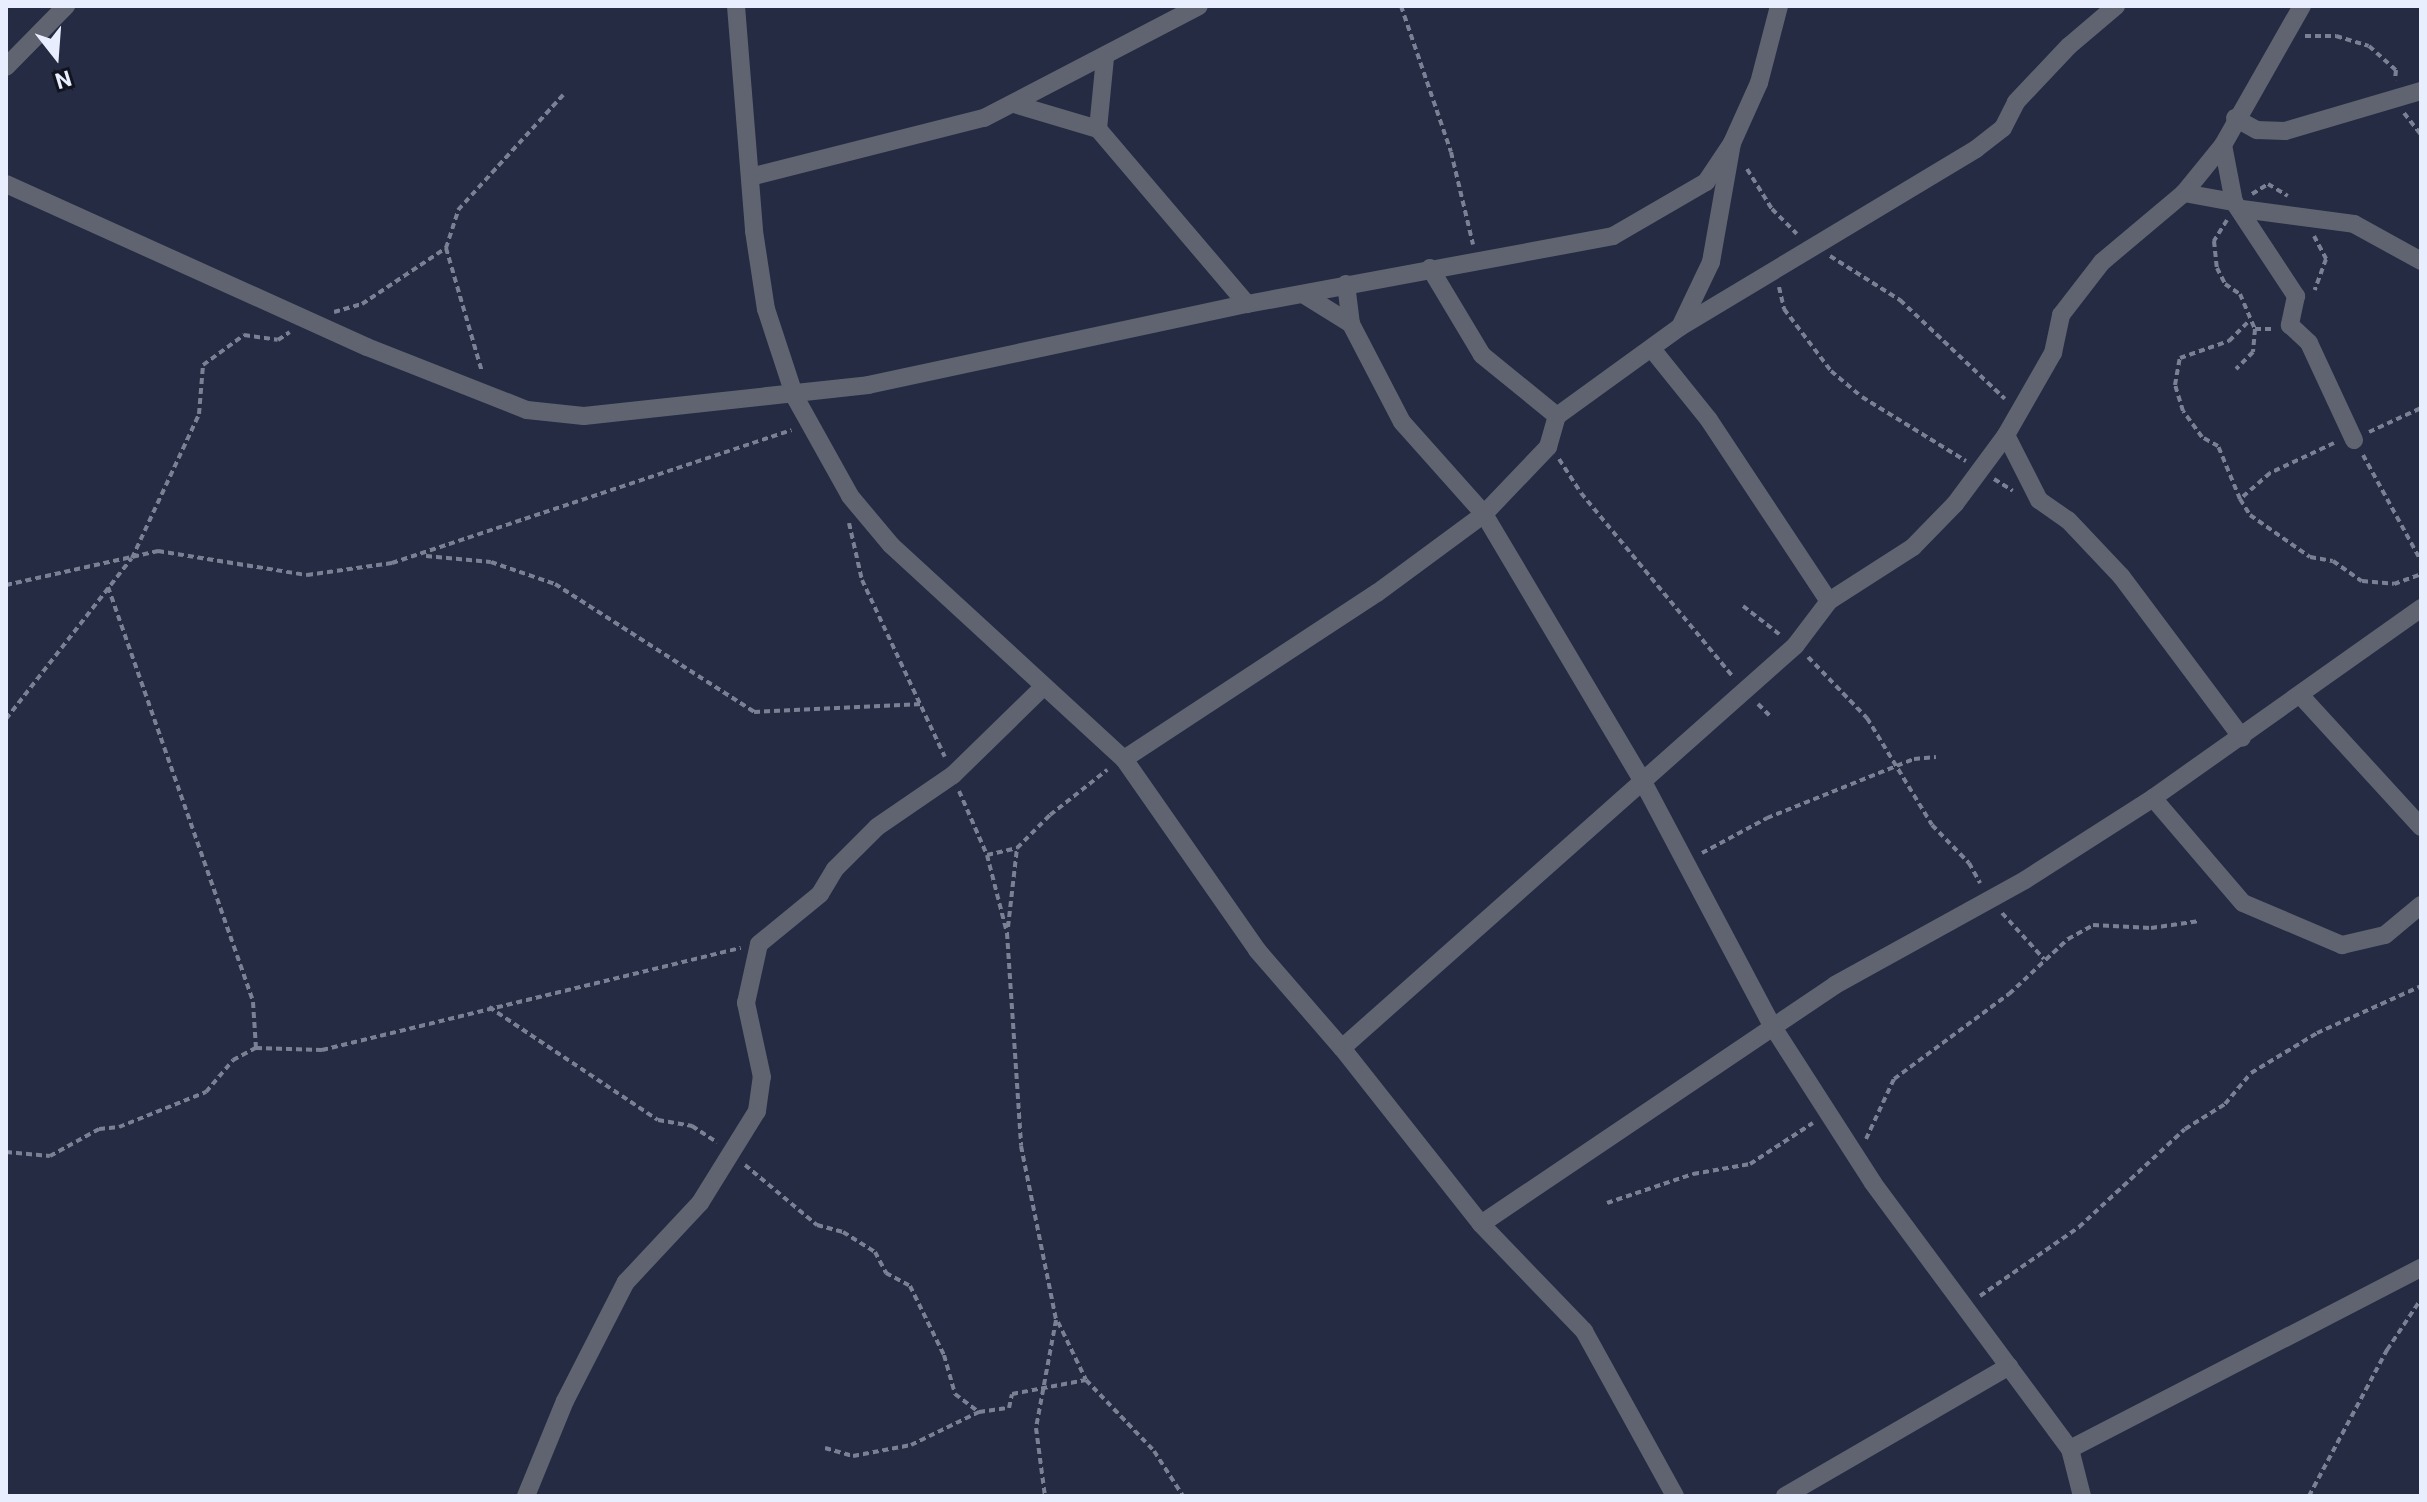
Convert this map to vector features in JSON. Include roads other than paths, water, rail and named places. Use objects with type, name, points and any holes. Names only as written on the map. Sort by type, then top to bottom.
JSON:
[{"type":"street","points":[[6,67],[66,6]]},
{"type":"street","points":[[736,6],[750,177],[766,309],[795,397],[866,517],[1042,688],[1124,759],[1257,950],[1342,1048],[1481,1224],[1584,1331],[1675,1496]]},
{"type":"street","points":[[750,177],[961,125],[1014,104],[1199,6]]},
{"type":"street","points":[[6,184],[311,318],[367,347],[527,410],[584,416],[795,397],[1346,284],[1613,236],[1640,225],[1706,182],[1732,143],[1759,83],[1779,6]]},
{"type":"street","points":[[1124,759],[1377,593],[1484,514],[1548,447],[1557,416],[1680,327],[2003,128],[2016,102],[2116,6]]},
{"type":"street","points":[[1342,1048],[1742,689],[1795,646],[1829,601],[1913,547],[1982,472],[2006,435],[2053,353],[2061,315],[2102,262],[2184,193],[2223,145],[2235,118],[2302,6]]},
{"type":"street","points":[[1098,129],[1105,57]]},
{"type":"street","points":[[2235,118],[2257,130],[2285,131],[2421,91]]},
{"type":"street","points":[[1014,104],[1098,129],[1247,304]]},
{"type":"street","points":[[1680,327],[1711,262],[1732,143]]},
{"type":"street","points":[[2223,145],[2238,205],[2296,296],[2290,325],[2309,343],[2354,440]]},
{"type":"street","points":[[2184,193],[2354,224],[2421,261]]},
{"type":"street","points":[[1430,268],[1482,355],[1557,416]]},
{"type":"street","points":[[1346,284],[1351,324],[1402,422],[1484,514],[1642,780],[1683,864],[1773,1027],[1962,1309],[2070,1449],[2082,1496]]},
{"type":"street","points":[[1303,294],[1351,324]]},
{"type":"street","points":[[1652,349],[1709,420],[1829,601]]},
{"type":"street","points":[[2006,435],[2039,500],[2068,520],[2121,576],[2242,738]]},
{"type":"street","points":[[1481,1224],[1835,985],[1990,901],[2153,798],[2242,738],[2421,608]]},
{"type":"street","points":[[526,1496],[553,1427],[626,1282],[681,1228],[757,1111],[762,1077],[746,1003],[759,944],[820,894],[835,869],[877,827],[953,775],[1042,688]]},
{"type":"street","points":[[2301,696],[2421,827]]},
{"type":"street","points":[[2153,798],[2243,903],[2342,945],[2385,935],[2421,905]]},
{"type":"street","points":[[2070,1449],[2421,1268]]},
{"type":"street","points":[[1785,1496],[2009,1366]]}]
